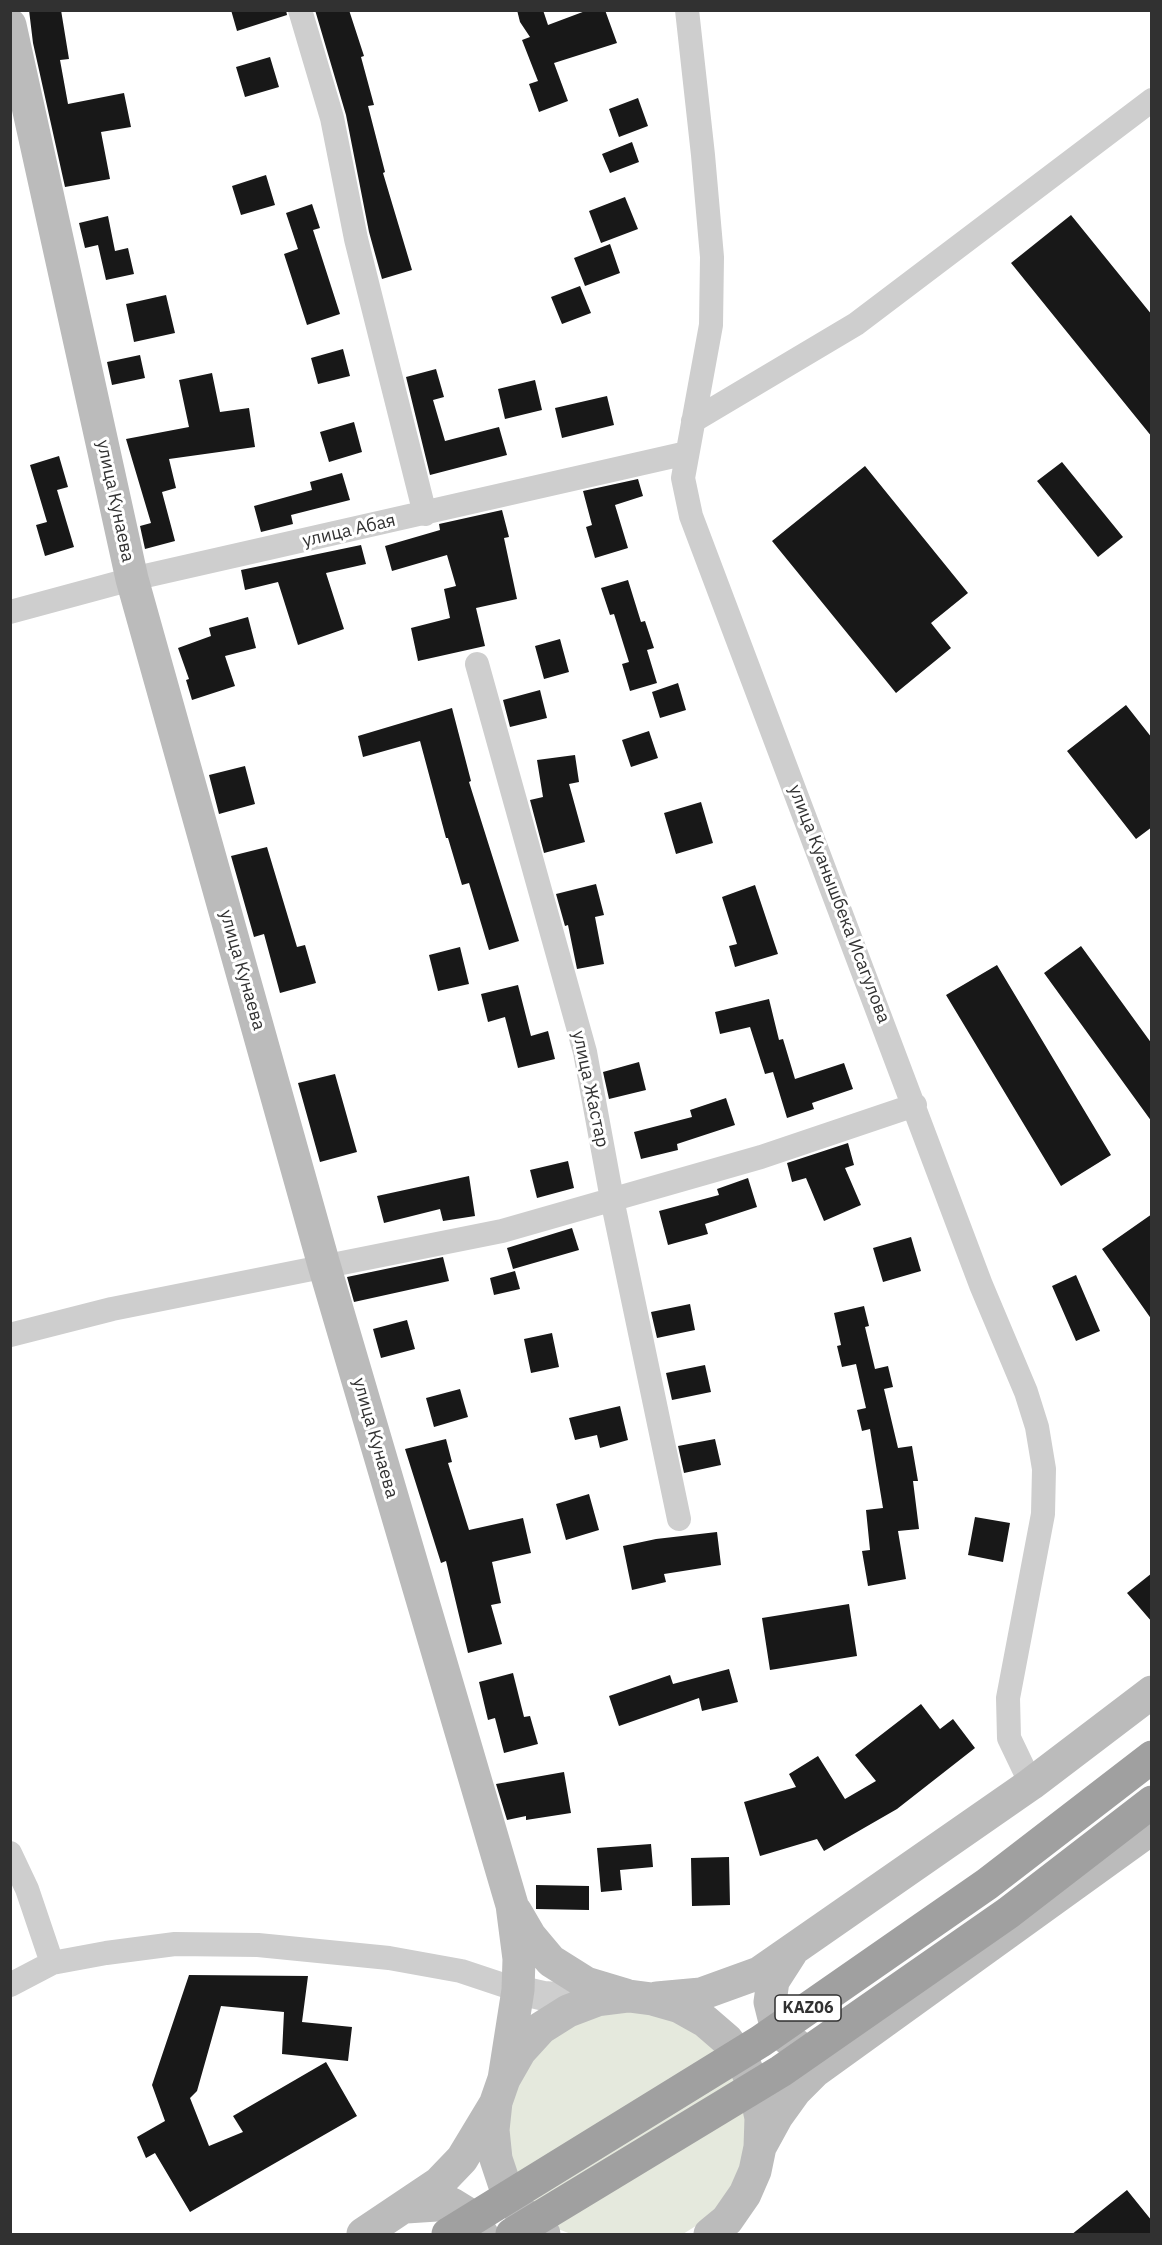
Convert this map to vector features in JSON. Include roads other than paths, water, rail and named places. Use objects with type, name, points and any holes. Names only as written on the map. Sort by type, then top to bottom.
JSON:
[{"type":"highway","name":"KАZ06","points":[[448,2235],[761,2041],[987,1884],[1152,1757]]},
{"type":"highway","name":"KАZ06","points":[[512,2235],[781,2071],[1008,1913],[1152,1802]]},
{"type":"main road","name":"улица Кунаева","points":[[10,26],[132,579],[324,1266],[512,1905]]},
{"type":"main road","points":[[363,2235],[439,2183],[462,2159],[520,2051],[541,2028],[567,2011],[597,2000],[701,1994],[759,1973],[791,1953],[1031,1784],[1152,1692]]},
{"type":"main road","points":[[760,2147],[777,2115],[795,2091],[815,2071],[1152,1828]]},
{"type":"main road","points":[[512,1905],[519,1959],[518,1990],[493,2130],[496,2159],[505,2186],[520,2211],[544,2235]]},
{"type":"main road","points":[[512,1905],[530,1936],[551,1961],[586,1983],[680,2007],[705,2021],[744,2063],[755,2090],[761,2118],[760,2147],[755,2171],[745,2194],[727,2220],[710,2235]]},
{"type":"main road","points":[[791,1953],[773,1981],[770,2002],[775,2022],[786,2037],[801,2049],[821,2053],[844,2049]]},
{"type":"main road","points":[[739,2235],[745,2194]]},
{"type":"main road","points":[[406,2207],[452,2205],[465,2212],[482,2235]]},
{"type":"street","points":[[300,10],[332,118],[356,240],[425,514]]},
{"type":"street","name":"улица Куанышбека Исагулова","points":[[687,10],[704,155],[712,257],[711,325],[683,478],[691,516],[981,1285],[1026,1392],[1037,1427],[1044,1469],[1043,1514],[1008,1698],[1009,1738],[1031,1784]]},
{"type":"street","points":[[693,421],[856,324],[1152,99]]},
{"type":"street","name":"улица Абая","points":[[10,612],[132,579],[687,453]]},
{"type":"street","name":"улица Жастар","points":[[477,664],[585,1052],[612,1199],[680,1519]]},
{"type":"street","points":[[10,1335],[112,1309],[502,1231],[761,1157],[915,1105]]},
{"type":"street","points":[[10,1853],[27,1889],[52,1963]]},
{"type":"street","points":[[10,1984],[52,1963],[175,1944],[258,1945],[389,1958],[461,1971],[518,1990],[597,2000]]}]
